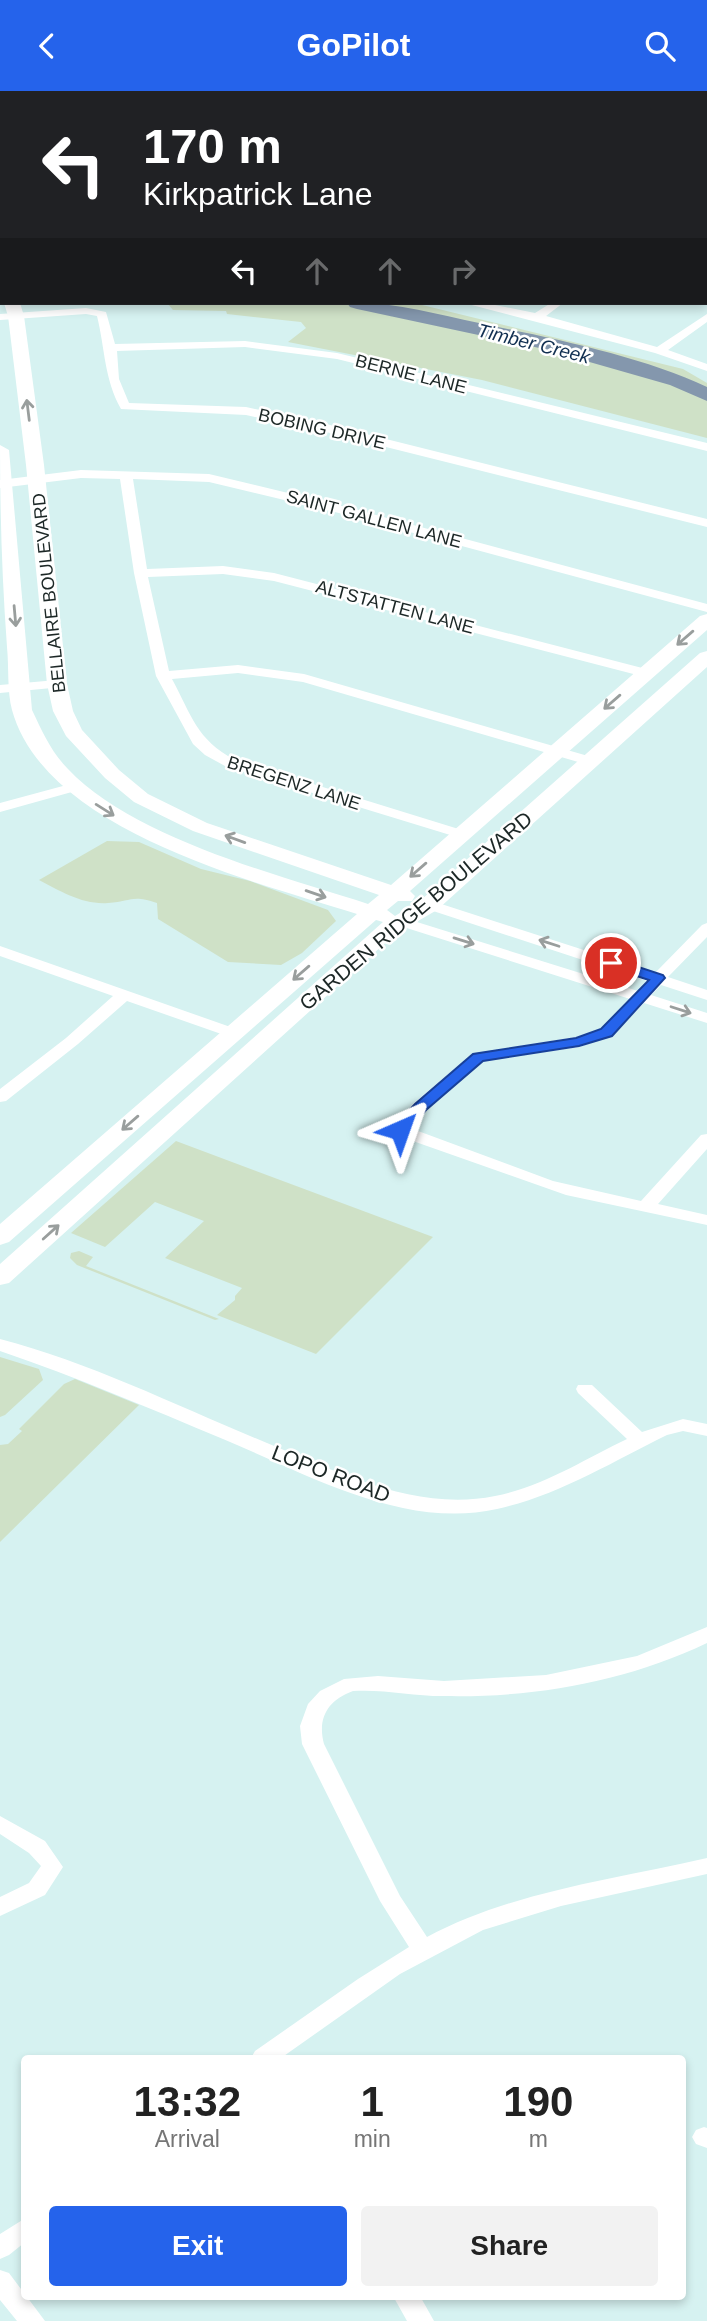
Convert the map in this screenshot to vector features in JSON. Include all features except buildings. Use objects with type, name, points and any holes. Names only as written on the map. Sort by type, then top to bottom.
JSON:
[{"type":"main road","name":"BELLAIRE BOULEVARD","points":[[10,312],[36,477],[57,684],[63,711],[73,732],[111,774],[141,798],[200,827],[429,905]]},
{"type":"main road","name":"BELLAIRE BOULEVARD","points":[[0,450],[22,710],[36,744],[52,765],[74,787],[122,820],[157,837],[202,855],[399,921]]},
{"type":"main road","name":"GARDEN RIDGE BOULEVARD","points":[[0,1237],[707,620]]},
{"type":"main road","name":"GARDEN RIDGE BOULEVARD","points":[[0,1277],[399,921],[429,905],[707,657]]},
{"type":"main road","points":[[189,1110],[208,1081],[235,1054],[242,1040],[233,1033]]},
{"type":"street","points":[[480,305],[537,317],[659,351],[707,369]]},
{"type":"street","points":[[537,317],[555,305]]},
{"type":"street","name":"BOBING DRIVE","points":[[10,312],[98,313],[104,317],[113,379],[125,406],[246,411],[326,428],[707,523]]},
{"type":"street","points":[[659,351],[707,317]]},
{"type":"street","name":"BERNE LANE","points":[[109,348],[245,344],[337,356],[707,447]]},
{"type":"street","name":"SAINT GALLEN LANE","points":[[2,480],[81,474],[209,478],[346,511],[707,608]]},
{"type":"street","name":"BREGENZ LANE","points":[[126,476],[141,573],[163,676],[198,741],[210,753],[230,763],[460,834]]},
{"type":"street","name":"ALTSTATTEN LANE","points":[[141,573],[223,570],[274,577],[645,673]]},
{"type":"street","points":[[163,676],[237,669],[304,678],[590,761]]},
{"type":"street","points":[[0,689],[57,684]]},
{"type":"street","points":[[0,809],[74,787]]},
{"type":"street","points":[[429,905],[707,995]]},
{"type":"street","points":[[399,921],[707,1018]]},
{"type":"street","points":[[707,928],[606,1033],[579,1042],[478,1057],[420,1107],[400,1130],[542,1182],[597,1198],[647,1205],[707,1220]]},
{"type":"street","points":[[0,951],[233,1033]]},
{"type":"street","points":[[4,1090],[124,995]]},
{"type":"street","points":[[647,1205],[707,1139]]},
{"type":"street","name":"LOPO ROAD","points":[[0,1345],[65,1367],[374,1493],[436,1506],[494,1503],[536,1491],[661,1430],[684,1425],[707,1430]]},
{"type":"street","points":[[585,1389],[640,1441]]},
{"type":"street","points":[[423,1950],[391,1901],[313,1744],[308,1730],[315,1709],[322,1701],[345,1685],[443,1689],[574,1680],[623,1669],[674,1651],[707,1634]]},
{"type":"street","points":[[0,1824],[25,1837],[49,1859],[52,1867],[37,1889],[0,1907]]},
{"type":"street","points":[[267,2055],[391,1968],[475,1924],[569,1895],[707,1866]]},
{"type":"street","points":[[0,2248],[21,2231]]},
{"type":"street","points":[[0,2281],[32,2321]]},
{"type":"street","points":[[409,2300],[421,2321]]},
{"type":"green space","points":[[169,305],[422,305],[683,369],[707,383],[707,438],[482,380],[288,342],[306,328],[301,322],[227,314],[226,311],[173,310]]},
{"type":"green space","points":[[107,841],[139,842],[201,869],[250,881],[328,910],[336,921],[302,953],[281,965],[228,962],[158,919],[157,903],[136,899],[108,903],[90,902],[39,880]]},
{"type":"green space","points":[[176,1141],[433,1237],[316,1354],[217,1315],[235,1300],[242,1288],[165,1258],[204,1221],[155,1202],[105,1247],[71,1233]]},
{"type":"green space","points":[[79,1251],[93,1257],[86,1266],[219,1319],[215,1320],[77,1265],[70,1258],[71,1253]]},
{"type":"green space","points":[[0,1357],[39,1369],[43,1380],[0,1417]]},
{"type":"green space","points":[[75,1379],[139,1405],[0,1542],[0,1445],[8,1444],[22,1431],[19,1429],[64,1384]]},
{"type":"waterway","name":"Timber Creek","points":[[366,305],[548,344],[677,381],[707,395]]},
{"type":"route","points":[[400,1130],[420,1107],[478,1057],[579,1042],[606,1033],[658,978],[611,963]]}]
